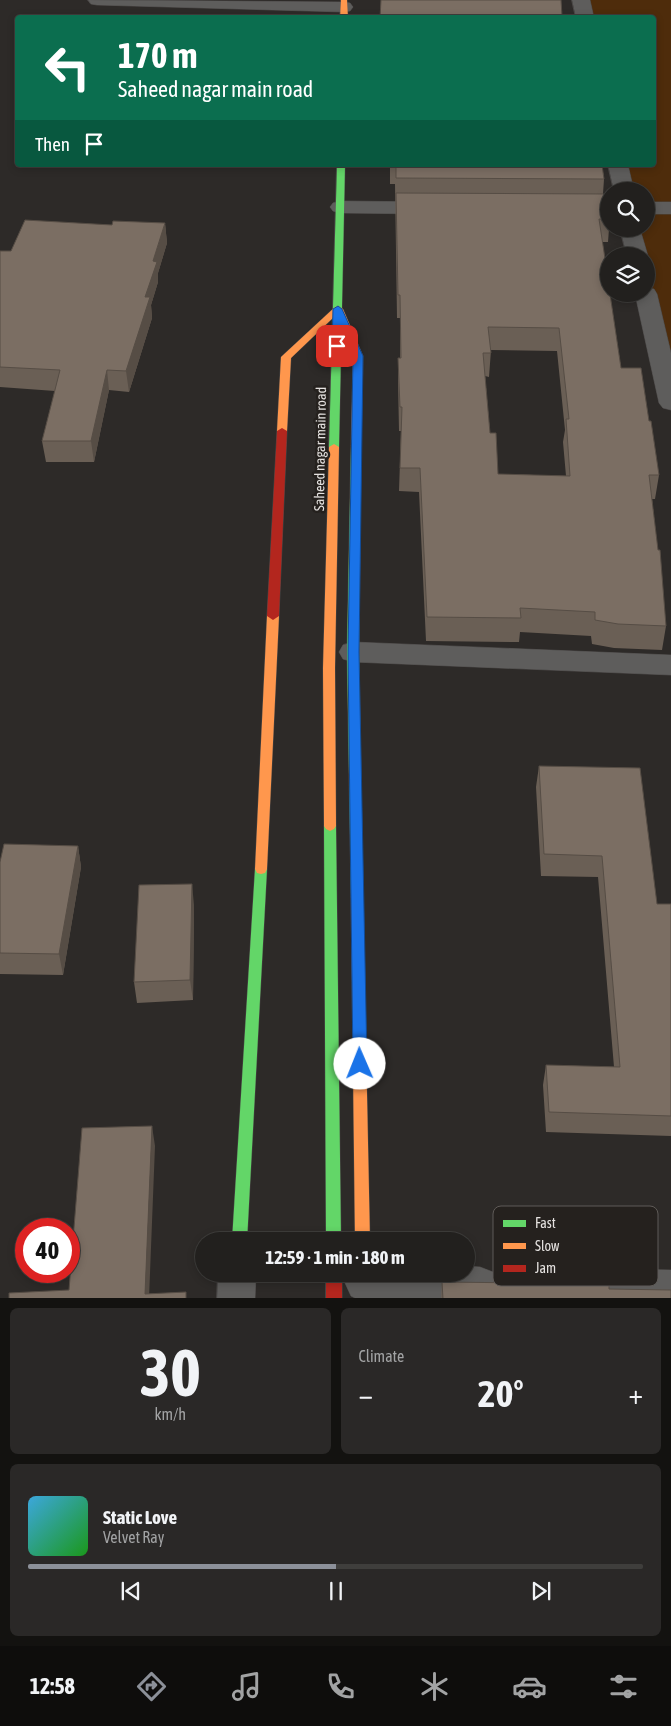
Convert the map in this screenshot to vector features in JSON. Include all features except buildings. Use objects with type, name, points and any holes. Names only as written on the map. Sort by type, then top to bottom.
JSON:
[{"type":"street","points":[[97,0],[344,8]]},
{"type":"street","points":[[581,0],[584,15]]},
{"type":"street","name":"Saheed nagar main road","points":[[334,1232],[329,668],[341,167]]},
{"type":"street","points":[[618,167],[622,182]]},
{"type":"street","points":[[340,208],[450,208]]},
{"type":"street","points":[[655,208],[671,208]]},
{"type":"street","points":[[648,302],[671,403]]},
{"type":"street","points":[[240,1232],[254,1008],[286,356],[338,309],[358,356],[353,652],[363,1232]]},
{"type":"street","points":[[353,652],[671,665]]},
{"type":"street","points":[[236,1298],[237,1282]]},
{"type":"street","points":[[352,1286],[671,1288]]},
{"type":"shaded area","points":[[574,0],[671,0],[671,409],[646,302],[655,302],[655,247],[633,247],[630,237],[655,237],[655,182],[617,182],[613,167],[656,167],[656,15],[578,15]]},
{"type":"traffic: fast","points":[[334,447],[341,167]]},
{"type":"traffic: fast","points":[[356,446],[353,652],[357,897]]},
{"type":"traffic: fast","points":[[330,826],[334,1232]]},
{"type":"traffic: fast","points":[[240,1232],[261,869]]},
{"type":"traffic: slow","points":[[344,0],[344,15]]},
{"type":"traffic: slow","points":[[282,431],[286,357],[338,309],[358,356],[356,446]]},
{"type":"traffic: slow","points":[[330,826],[329,668],[334,447]]},
{"type":"traffic: slow","points":[[261,869],[273,616]]},
{"type":"traffic: slow","points":[[357,897],[363,1232]]},
{"type":"traffic: jam","points":[[273,616],[282,431]]},
{"type":"traffic: jam","points":[[334,1282],[334,1298]]},
{"type":"route","points":[[337,346],[338,309],[358,356],[353,652],[360,1064]]}]
